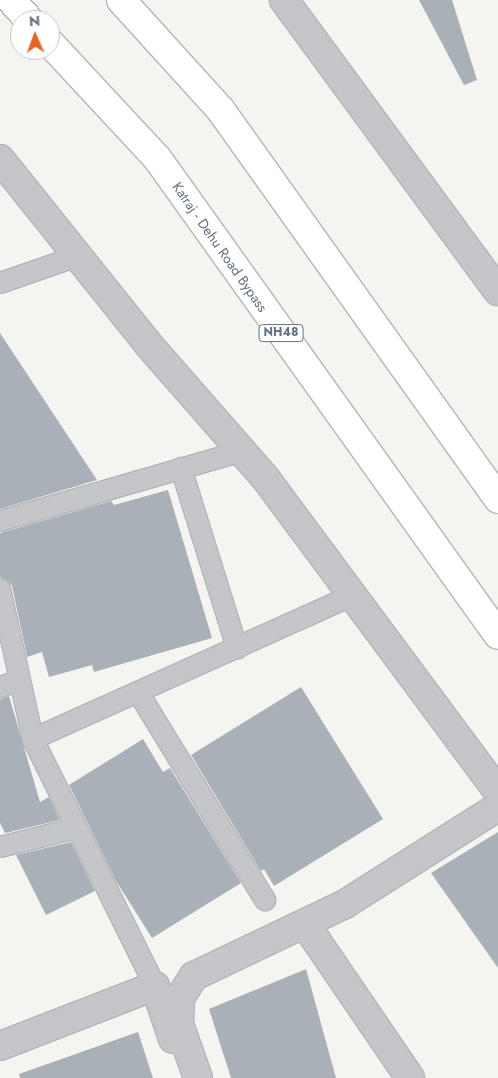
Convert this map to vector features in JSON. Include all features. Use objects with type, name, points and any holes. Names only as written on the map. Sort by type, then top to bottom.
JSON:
[{"type":"highway","points":[[11,0],[20,10]]},
{"type":"highway","points":[[121,0],[220,109],[498,499]]},
{"type":"highway","name":"Katraj - Dehu Road Bypass","points":[[60,53],[157,158],[498,635]]},
{"type":"street","points":[[284,0],[498,291]]},
{"type":"street","points":[[0,159],[148,344],[242,451],[354,595],[498,791]]},
{"type":"street","points":[[198,1078],[180,1024],[180,998],[194,976],[345,904],[498,807]]},
{"type":"street","points":[[305,924],[410,1078]]},
{"type":"street","points":[[0,1046],[155,986],[186,1078]]},
{"type":"lane","points":[[0,283],[78,256]]},
{"type":"lane","points":[[0,521],[242,451]]},
{"type":"lane","points":[[181,468],[236,648]]},
{"type":"lane","points":[[0,589],[34,739],[155,986]]},
{"type":"lane","points":[[34,739],[354,595]]},
{"type":"lane","points":[[0,687],[20,680]]},
{"type":"lane","points":[[138,692],[265,900]]},
{"type":"lane","points":[[0,847],[77,828]]},
{"type":"building","points":[[419,0],[452,0],[477,80],[464,85]]},
{"type":"building","points":[[0,333],[97,480],[0,509]]},
{"type":"building","points":[[168,490],[212,638],[94,672],[92,665],[49,677],[42,652],[27,657],[12,586],[8,581],[0,577],[0,533],[111,501],[114,505]]},
{"type":"building","points":[[301,687],[383,819],[274,886],[264,869],[261,871],[191,755]]},
{"type":"building","points":[[9,696],[40,802],[49,797],[60,820],[5,833],[0,823],[0,699]]},
{"type":"building","points":[[143,739],[163,772],[170,768],[241,883],[152,938],[116,881],[69,785]]},
{"type":"building","points":[[498,832],[498,968],[431,873]]},
{"type":"building","points":[[71,842],[95,891],[46,915],[16,855]]},
{"type":"building","points":[[306,969],[336,1078],[231,1078],[209,1009]]},
{"type":"building","points":[[138,1032],[153,1078],[20,1078],[19,1074]]}]
